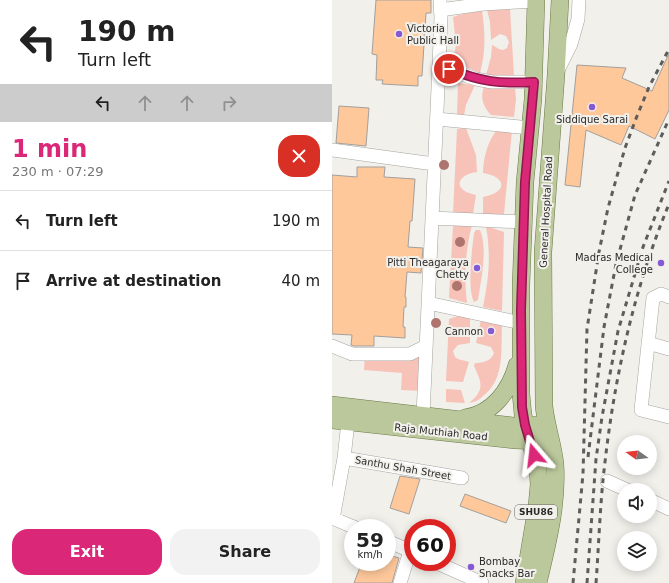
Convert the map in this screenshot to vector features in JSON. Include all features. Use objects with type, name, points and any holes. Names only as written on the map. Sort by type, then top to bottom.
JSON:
[{"type":"main road","name":"General Hospital Road","points":[[547,425],[544,393],[543,252],[560,0]]},
{"type":"main road","name":"SHU86","points":[[524,583],[538,496],[538,470],[527,432],[522,407],[521,350],[523,222],[534,82],[536,1]]},
{"type":"main road","points":[[453,419],[467,418],[482,413],[500,399],[507,390],[512,379],[521,350]]},
{"type":"main road","name":"Raja Muthiah Road","points":[[332,405],[513,426],[550,441]]},
{"type":"main road","name":"Raja Muthiah Road","points":[[340,421],[515,440],[527,432],[547,425]]},
{"type":"main road","name":"SHU86","points":[[538,583],[554,501],[555,466],[547,425]]},
{"type":"street","points":[[556,75],[570,44],[578,19],[579,0]]},
{"type":"street","points":[[423,415],[437,119],[440,5],[536,1]]},
{"type":"street","points":[[439,66],[476,79],[492,82],[534,82]]},
{"type":"street","points":[[437,119],[530,128]]},
{"type":"street","points":[[332,150],[434,164]]},
{"type":"street","points":[[432,218],[523,222]]},
{"type":"street","points":[[669,297],[661,294],[653,298],[640,410],[669,417]]},
{"type":"street","points":[[428,303],[521,322]]},
{"type":"street","points":[[648,343],[669,349]]},
{"type":"street","points":[[332,346],[352,354],[410,354],[426,346]]},
{"type":"street","points":[[340,421],[344,458],[333,518],[344,523]]},
{"type":"street","name":"Santhu Shah Street","points":[[344,458],[462,478]]},
{"type":"street","points":[[608,481],[617,485]]},
{"type":"street","points":[[657,503],[669,509]]},
{"type":"street","points":[[400,583],[404,571]]},
{"type":"street","points":[[455,571],[481,583]]},
{"type":"shaded area","points":[[510,9],[514,76],[486,75],[491,57],[492,45],[503,50],[507,48],[509,42],[506,36],[500,34],[491,40],[490,22],[487,10]]},
{"type":"shaded area","points":[[482,10],[484,42],[480,73],[453,62],[456,45],[453,17]]},
{"type":"shaded area","points":[[458,83],[475,85],[466,105],[464,115],[457,115]]},
{"type":"shaded area","points":[[484,87],[515,88],[516,99],[514,117],[491,115],[483,102],[482,95]]},
{"type":"shaded area","points":[[466,128],[476,155],[477,172],[464,176],[461,180],[460,187],[469,193],[476,195],[473,214],[453,213],[457,129]]},
{"type":"shaded area","points":[[497,130],[512,130],[504,214],[483,214],[483,197],[497,192],[501,185],[497,178],[483,173],[487,150],[491,139]]},
{"type":"shaded area","points":[[472,225],[466,264],[467,303],[449,298],[453,226]]},
{"type":"shaded area","points":[[486,226],[504,232],[502,311],[483,307],[489,266]]},
{"type":"shaded area","points":[[476,230],[480,230],[484,255],[478,300],[474,302],[470,279],[472,249],[474,233]]},
{"type":"shaded area","points":[[458,316],[470,318],[470,343],[458,345],[453,351],[455,357],[469,362],[463,382],[446,381],[449,319]]},
{"type":"shaded area","points":[[481,320],[502,324],[500,363],[495,382],[490,389],[478,400],[469,403],[480,390],[479,377],[474,366],[475,363],[486,361],[493,356],[494,353],[491,347],[476,343]]},
{"type":"shaded area","points":[[365,354],[424,358],[421,391],[401,390],[402,373],[364,370]]},
{"type":"shaded area","points":[[446,389],[461,390],[465,403],[446,402]]},
{"type":"building","name":"Victoria Public Hall","points":[[376,0],[431,0],[431,13],[426,13],[422,76],[418,76],[418,86],[382,84],[383,80],[376,80],[377,55],[372,54]]},
{"type":"building","points":[[669,53],[669,110],[655,139],[629,126],[621,145],[586,130],[580,187],[565,185],[577,65],[626,68],[622,78],[652,91]]},
{"type":"building","points":[[339,106],[369,108],[366,146],[336,143]]},
{"type":"building","points":[[357,167],[385,167],[384,177],[415,179],[412,221],[410,221],[408,247],[423,248],[421,273],[407,272],[405,297],[406,307],[404,307],[403,327],[405,327],[405,338],[374,336],[374,346],[354,346],[351,345],[352,335],[332,334],[332,175],[357,177]]},
{"type":"building","points":[[400,476],[420,479],[409,514],[390,508]]},
{"type":"building","points":[[465,494],[511,511],[506,523],[460,506]]},
{"type":"building","points":[[396,557],[399,558],[396,569]]},
{"type":"building","points":[[359,571],[395,571],[392,583],[354,583]]},
{"type":"railway","points":[[573,583],[583,474],[587,329],[599,252],[608,208],[625,148],[649,87],[669,49]]},
{"type":"railway","points":[[588,457],[604,327],[616,264],[635,195],[669,119]]},
{"type":"railway","points":[[587,583],[596,459],[602,417],[618,331],[643,247],[669,181]]},
{"type":"railway","points":[[596,583],[603,477],[614,396],[636,298],[669,204]]},
{"type":"place","name":"Victoria Public Hall","points":[[399,34]]},
{"type":"place","name":"Siddique Sarai","points":[[592,107]]},
{"type":"place","name":"Madras Medical College","points":[[661,263]]},
{"type":"place","name":"Pitti Theagaraya Chetty","points":[[477,268]]},
{"type":"place","name":"Cannon","points":[[491,331]]},
{"type":"place","name":"Bombay Snacks Bar","points":[[471,567]]},
{"type":"route","points":[[449,69],[476,79],[492,82],[534,82],[525,182],[521,285],[521,394],[525,425],[534,455]]}]
